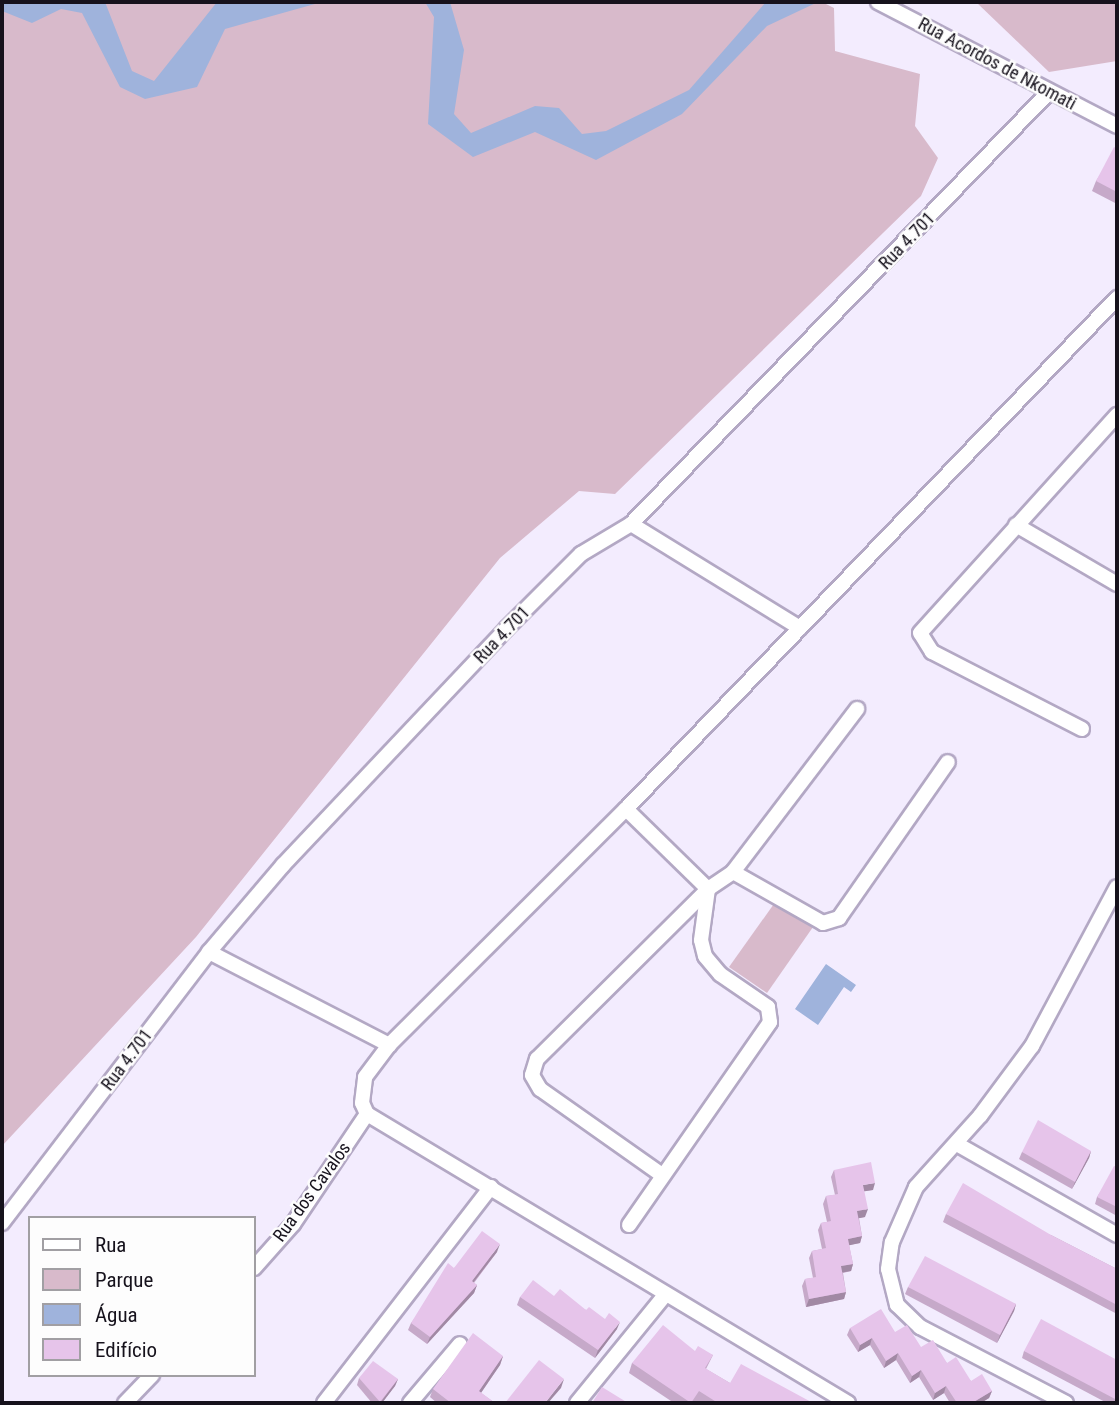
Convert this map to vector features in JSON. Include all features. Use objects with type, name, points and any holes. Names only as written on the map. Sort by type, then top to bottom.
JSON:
[{"type":"street","name":"Rua Acordos de Nkomati","points":[[878,2],[1117,127]]},
{"type":"street","name":"Rua 4.701","points":[[2,1223],[209,952],[283,865],[506,629],[581,554],[631,524],[1049,92]]},
{"type":"street","points":[[848,1403],[366,1114],[362,1103],[365,1077],[389,1045],[626,809],[1117,298]]},
{"type":"street","points":[[1082,729],[932,652],[921,640],[923,628],[1117,415]]},
{"type":"street","points":[[631,524],[800,628]]},
{"type":"street","points":[[1016,525],[1117,584]]},
{"type":"street","points":[[662,1175],[540,1089],[532,1069],[569,1025],[708,889],[733,872],[857,709]]},
{"type":"street","points":[[733,872],[823,923],[834,921],[948,762]]},
{"type":"street","points":[[626,809],[708,889]]},
{"type":"street","points":[[629,1225],[771,1022],[771,1012],[763,1002],[720,974],[705,956],[701,940],[708,889]]},
{"type":"street","points":[[1066,1403],[920,1326],[897,1306],[888,1269],[904,1209],[916,1187],[957,1144],[1032,1046],[1115,896]]},
{"type":"street","points":[[209,952],[389,1045]]},
{"type":"street","name":"Rua dos Cavalos","points":[[256,1267],[293,1224],[366,1114]]},
{"type":"street","points":[[957,1144],[1117,1235]]},
{"type":"street","points":[[324,1403],[491,1187]]},
{"type":"street","points":[[577,1403],[665,1294]]},
{"type":"street","points":[[410,1403],[460,1343]]},
{"type":"street","points":[[125,1403],[150,1377]]},
{"type":"green space","points":[[2,2],[822,2],[834,8],[835,51],[920,74],[915,126],[938,158],[921,196],[615,494],[579,491],[500,558],[196,937],[2,1146]]},
{"type":"green space","points":[[976,2],[1117,2],[1117,61],[1049,72]]},
{"type":"green space","points":[[776,901],[813,927],[767,993],[729,967]]},
{"type":"water","points":[[2,2],[105,2],[132,71],[154,81],[217,2],[322,2],[225,29],[197,87],[145,99],[120,87],[82,13],[61,9],[32,23],[2,11]]},
{"type":"water","points":[[425,2],[450,2],[464,50],[454,114],[471,133],[535,106],[559,108],[582,134],[606,131],[689,90],[766,2],[818,2],[767,26],[682,114],[596,160],[535,132],[473,157],[428,124],[434,17]]},
{"type":"water","points":[[826,964],[856,985],[851,992],[844,987],[818,1025],[795,1009]]},
{"type":"building","points":[[1114,147],[1117,149],[1117,192],[1096,181]]},
{"type":"building","points":[[1038,1120],[1091,1151],[1075,1182],[1022,1152]]},
{"type":"building","points":[[871,1162],[875,1183],[863,1185],[868,1209],[857,1211],[862,1236],[848,1239],[853,1264],[841,1266],[846,1292],[809,1299],[805,1279],[816,1277],[812,1251],[826,1248],[821,1223],[831,1221],[826,1196],[838,1194],[834,1170]]},
{"type":"building","points":[[1114,1166],[1117,1167],[1117,1207],[1097,1197]]},
{"type":"building","points":[[963,1183],[1051,1235],[1117,1269],[1117,1305],[946,1214]]},
{"type":"building","points":[[482,1231],[500,1244],[472,1281],[477,1285],[430,1337],[411,1323],[448,1263],[454,1268]]},
{"type":"building","points":[[925,1256],[1016,1304],[1000,1335],[908,1287]]},
{"type":"building","points":[[533,1280],[554,1296],[560,1289],[586,1310],[589,1307],[605,1319],[609,1313],[620,1322],[598,1350],[520,1297]]},
{"type":"building","points":[[881,1309],[895,1332],[907,1325],[921,1347],[933,1340],[947,1363],[956,1357],[971,1381],[982,1374],[992,1391],[972,1403],[957,1403],[946,1386],[935,1393],[921,1370],[912,1376],[898,1353],[886,1361],[872,1338],[860,1345],[850,1328]]},
{"type":"building","points":[[1041,1319],[1117,1360],[1117,1400],[1024,1351]]},
{"type":"building","points":[[663,1325],[695,1351],[698,1346],[713,1355],[705,1368],[730,1383],[741,1364],[813,1403],[718,1403],[699,1391],[691,1403],[632,1363]]},
{"type":"building","points":[[473,1333],[503,1356],[479,1391],[495,1403],[451,1403],[433,1389]]},
{"type":"building","points":[[539,1360],[564,1379],[545,1403],[505,1403]]},
{"type":"building","points":[[373,1361],[398,1379],[380,1402],[359,1378]]},
{"type":"building","points":[[602,1387],[628,1403],[592,1403]]}]
